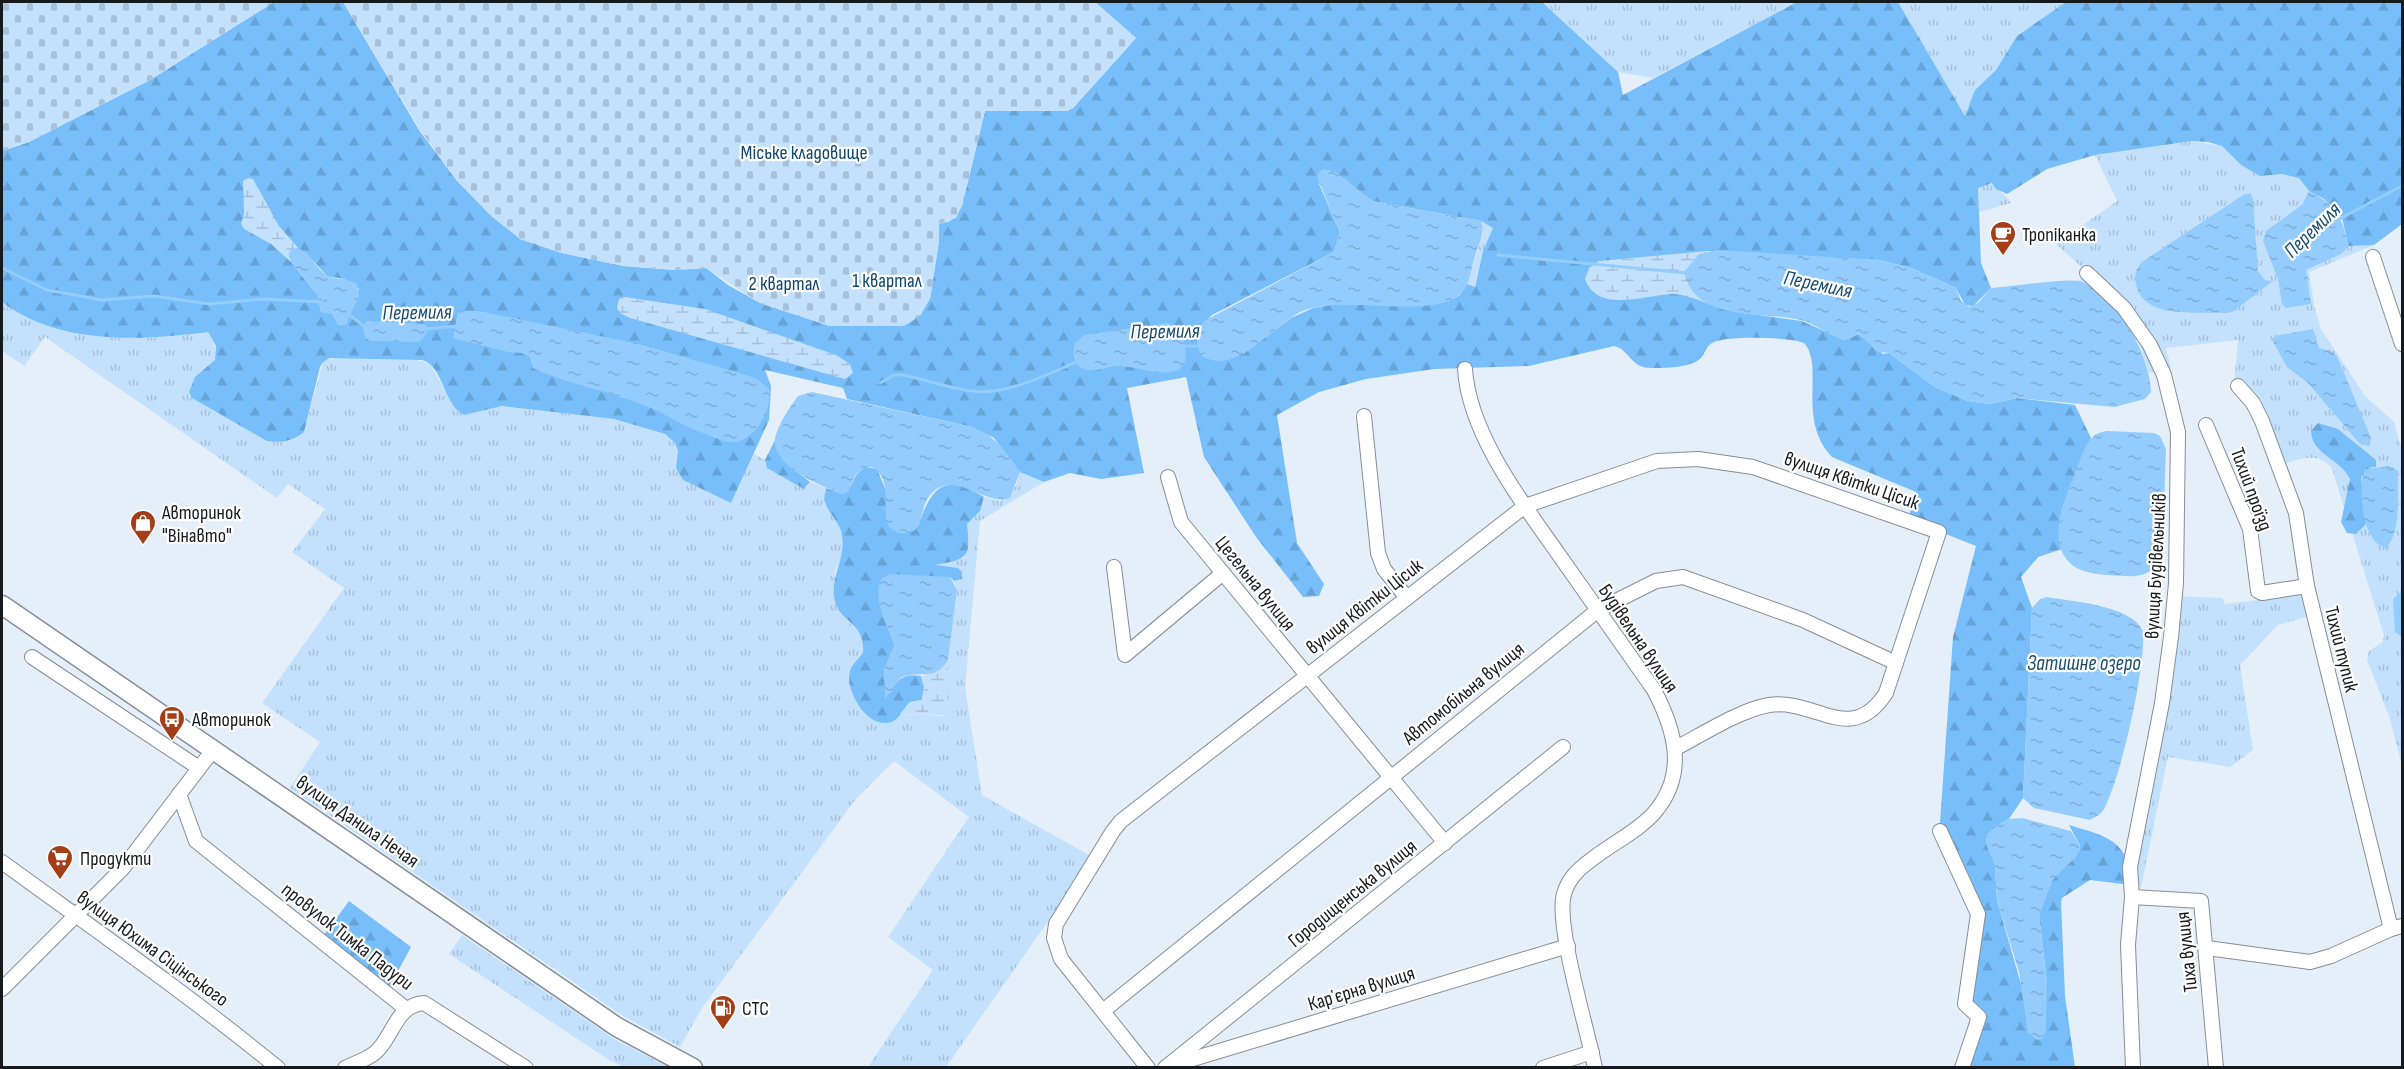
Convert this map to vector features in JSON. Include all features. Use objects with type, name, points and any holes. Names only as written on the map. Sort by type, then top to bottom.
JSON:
[{"type":"main road","name":"вулиця Данила Нечая","points":[[2,605],[617,1027],[693,1068]]},
{"type":"street","points":[[2373,257],[2403,344]]},
{"type":"street","name":"вулиця Будівельників","points":[[2087,273],[2124,308],[2150,345],[2164,375],[2178,432],[2176,572],[2171,637],[2162,703],[2130,867],[2132,897],[2128,945],[2133,1068]]},
{"type":"street","name":"Будівельна вулиця","points":[[1465,369],[1468,396],[1478,424],[1525,506],[1654,690],[1666,713],[1676,748],[1670,782],[1653,814],[1579,869],[1567,885],[1562,903],[1568,946],[1595,1068]]},
{"type":"street","name":"Тихий тупик","points":[[2207,948],[2310,962],[2331,956],[2397,928],[2307,586],[2296,513],[2262,421],[2253,403],[2238,386]]},
{"type":"street","points":[[1364,416],[1378,553],[1384,569],[1407,598]]},
{"type":"street","name":"Тихий проїзд","points":[[2206,425],[2250,529],[2258,591],[2262,593],[2307,586]]},
{"type":"street","name":"вулиця Квітки Цісик","points":[[1148,1068],[1061,959],[1054,938],[1056,924],[1121,821],[1525,506],[1656,462],[1698,459],[1753,467],[1939,532],[1896,663]]},
{"type":"street","name":"Цегельна вулиця","points":[[1168,477],[1181,522],[1445,843]]},
{"type":"street","points":[[1114,567],[1125,655],[1223,573]]},
{"type":"street","name":"Автомобільна вулиця","points":[[1103,1011],[1598,610],[1656,581],[1683,577],[1803,620],[1896,663]]},
{"type":"street","points":[[32,657],[199,768]]},
{"type":"street","points":[[1676,748],[1754,709],[1770,705],[1785,705],[1852,720],[1861,718],[1872,711],[1886,693],[1896,663]]},
{"type":"street","name":"Городищенська вулиця","points":[[1165,1068],[1563,747]]},
{"type":"street","points":[[2,989],[123,868],[213,750]]},
{"type":"street","name":"провулок Тимка Падури","points":[[179,794],[196,841],[405,1008],[414,1003],[424,1003],[526,1068]]},
{"type":"street","points":[[1940,831],[1976,906],[1978,915],[1965,1004],[1979,1017],[1962,1068]]},
{"type":"street","name":"вулиця Юхима Сіцінського","points":[[2,862],[165,983],[207,1010],[279,1068]]},
{"type":"street","name":"Тиха вулиця","points":[[2132,897],[2202,901],[2216,1068]]},
{"type":"street","name":"Карʼєрна вулиця","points":[[1165,1068],[1568,946]]},
{"type":"street","points":[[345,1068],[377,1051],[405,1008]]},
{"type":"street","points":[[1543,1068],[1592,1052]]},
{"type":"green space","points":[[2,2],[274,2],[150,80],[29,142],[2,151]]},
{"type":"green space","points":[[274,2],[343,2],[419,130],[457,181],[520,239],[562,253],[623,266],[675,270],[706,268],[728,285],[760,303],[830,326],[930,299],[939,241],[939,224],[950,221],[962,206],[985,111],[1067,111],[1073,108],[1136,38],[1095,2],[1542,2],[1618,72],[1623,95],[1797,2],[1898,2],[1965,116],[1975,90],[1996,70],[2017,36],[2066,2],[2402,2],[2402,224],[2374,245],[2348,246],[2342,217],[2324,199],[2309,191],[2299,178],[2282,174],[2260,176],[2241,165],[2222,146],[2192,141],[2095,155],[2047,169],[2007,194],[1996,189],[1992,183],[1978,188],[1981,263],[1991,288],[1973,306],[1965,305],[1956,288],[1911,268],[1879,260],[1707,251],[1704,301],[1737,312],[1802,321],[1844,340],[1859,334],[1883,354],[1889,353],[1935,387],[1968,401],[1990,404],[2017,398],[2075,405],[2091,438],[2062,509],[2060,521],[2062,549],[2038,557],[2021,577],[2032,608],[2023,798],[2009,819],[2000,824],[1986,839],[1995,866],[1997,900],[2022,988],[2047,983],[2039,914],[2052,880],[2079,851],[2080,845],[2069,825],[2105,837],[2121,849],[2130,870],[2131,885],[2090,880],[2062,898],[2065,996],[2075,1067],[1962,1067],[1979,1017],[1965,1004],[1977,922],[1940,831],[1940,823],[1953,637],[1976,546],[1908,519],[1916,492],[1832,457],[1821,442],[1815,427],[1812,365],[1810,353],[1804,343],[1786,339],[1758,338],[1719,340],[1710,344],[1701,358],[1691,364],[1657,368],[1639,365],[1624,351],[1614,346],[1529,366],[1434,369],[1366,379],[1319,392],[1277,415],[1297,543],[1324,584],[1319,596],[1303,597],[1256,537],[1204,457],[1186,377],[1127,388],[1144,473],[1101,479],[1070,473],[1044,482],[1020,472],[994,438],[972,427],[847,399],[843,388],[765,370],[771,386],[769,420],[731,503],[683,480],[676,468],[678,451],[675,443],[665,434],[614,419],[502,406],[464,415],[452,403],[435,370],[422,360],[330,358],[320,367],[304,432],[287,441],[267,441],[192,398],[189,392],[195,377],[215,360],[216,346],[208,332],[128,338],[74,333],[24,316],[2,302],[2,151],[29,142],[150,80]],"holes":[[[1335,172],[1372,201],[1481,221],[1493,228],[1483,251],[1475,287],[1467,284],[1459,296],[1426,305],[1335,304],[1313,308],[1291,318],[1243,354],[1197,340],[1199,329],[1212,315],[1334,252],[1340,232],[1319,184]],[[295,248],[306,253],[327,276],[344,279],[359,289],[346,324],[338,325],[332,313],[321,312],[318,296],[292,263]]]},
{"type":"green space","name":"Міське кладовище","points":[[343,2],[1095,2],[1136,38],[1073,108],[1067,111],[985,111],[962,206],[956,218],[939,224],[939,241],[930,299],[920,316],[904,326],[830,326],[760,303],[706,268],[675,270],[623,266],[562,253],[520,239],[491,216],[457,181],[420,130]]},
{"type":"green space","points":[[1542,2],[1797,2],[1653,78],[1618,72]]},
{"type":"green space","points":[[1898,2],[2066,2],[2017,36],[1996,70],[1975,90],[1965,116]]},
{"type":"green space","points":[[2192,141],[2222,146],[2241,165],[2259,175],[2282,174],[2299,178],[2348,246],[2374,245],[2309,272],[2314,305],[2321,329],[2365,396],[2394,422],[2402,450],[2402,765],[2389,716],[2367,660],[2369,651],[2383,642],[2384,635],[2332,469],[2327,463],[2315,458],[2280,465],[2234,382],[2238,340],[2166,348],[2171,368],[2149,373],[2139,342],[2090,288],[2079,281],[2087,272],[2056,244],[2117,201],[2095,155]]},
{"type":"green space","points":[[248,178],[253,179],[279,226],[299,249],[295,248],[289,256],[292,263],[271,244],[244,229],[241,224],[244,213],[243,181]]},
{"type":"green space","points":[[1992,183],[2011,203],[1979,212],[1978,188]]},
{"type":"green space","points":[[1481,221],[1493,228],[1483,251],[1474,288],[1467,284],[1483,234]]},
{"type":"green space","points":[[1707,251],[1704,301],[1714,306],[1674,294],[1612,300],[1601,297],[1591,290],[1585,279],[1589,268],[1599,261]]},
{"type":"green space","points":[[625,297],[705,309],[836,355],[850,364],[853,373],[845,379],[630,318],[620,313],[617,308],[619,299]]},
{"type":"green space","points":[[2,302],[24,316],[49,326],[101,336],[156,337],[208,332],[216,357],[205,369],[304,432],[323,362],[345,357],[396,357],[424,362],[431,366],[458,412],[502,406],[614,419],[665,434],[675,443],[678,451],[676,468],[683,480],[731,503],[754,454],[765,460],[765,464],[807,487],[810,482],[826,488],[825,505],[838,524],[843,544],[835,575],[838,601],[846,619],[860,632],[863,643],[863,652],[852,665],[868,716],[888,722],[900,714],[942,716],[946,714],[948,660],[957,590],[954,581],[960,580],[963,575],[932,565],[964,558],[969,543],[967,524],[980,511],[984,497],[1000,501],[1016,486],[1020,472],[1044,482],[980,521],[965,687],[982,795],[1096,859],[1056,924],[1049,920],[946,1067],[868,1067],[933,970],[888,937],[969,817],[894,761],[855,800],[702,1008],[680,1047],[623,1016],[290,788],[320,742],[262,703],[344,588],[292,552],[325,509],[288,484],[277,498],[45,337],[24,366],[2,351]]},
{"type":"green space","points":[[2318,423],[2338,429],[2376,460],[2376,467],[2371,467],[2361,477],[2366,524],[2356,534],[2347,533],[2341,522],[2350,479],[2340,466],[2316,446],[2311,431]]},
{"type":"green space","points":[[775,440],[783,459],[810,482],[804,489],[767,468],[765,460]]},
{"type":"green space","points":[[866,467],[877,469],[886,491],[886,520],[918,526],[934,493],[949,485],[970,489],[984,497],[980,511],[967,524],[968,544],[965,555],[954,561],[935,565],[958,568],[962,572],[962,579],[954,581],[950,577],[883,616],[895,645],[884,670],[886,693],[890,693],[899,680],[910,675],[921,676],[924,687],[922,700],[910,702],[895,720],[886,723],[877,722],[869,717],[855,700],[851,690],[850,671],[863,652],[863,642],[857,629],[838,609],[835,601],[834,584],[843,544],[839,526],[824,499],[826,488],[843,494],[847,491],[858,473]]},
{"type":"green space","points":[[2308,594],[2309,616],[2278,625],[2240,665],[2253,750],[2230,767],[2168,757],[2141,887],[2131,885],[2174,596],[2223,598],[2224,604]]},
{"type":"green space","points":[[948,660],[947,711],[944,715],[900,714],[910,702],[922,700],[924,687],[921,676],[938,671]]},
{"type":"green space","points":[[349,901],[411,947],[386,993],[321,939]]},
{"type":"green space","points":[[462,935],[616,1040],[668,1067],[624,1067],[609,1060],[449,954]]},
{"type":"water","points":[[1324,169],[1335,172],[1372,201],[1481,221],[1482,236],[1465,289],[1458,296],[1444,303],[1427,306],[1342,305],[1305,310],[1293,316],[1242,354],[1229,360],[1215,361],[1202,356],[1197,338],[1204,321],[1334,252],[1340,232],[1317,177]]},
{"type":"water","points":[[2309,191],[2326,202],[2337,213],[2348,246],[2341,254],[2306,270],[2311,304],[2286,308],[2282,304],[2278,279],[2263,241],[2266,231],[2302,205]]},
{"type":"water","points":[[2251,193],[2258,271],[2265,280],[2273,281],[2234,311],[2227,313],[2173,311],[2149,303],[2140,296],[2135,278],[2142,262],[2243,195]]},
{"type":"water","points":[[291,249],[302,250],[325,274],[357,284],[359,296],[346,324],[338,325],[332,314],[321,312],[318,296],[292,263],[289,253]]},
{"type":"water","points":[[1718,250],[1879,260],[1911,268],[1956,288],[1961,301],[1969,307],[1978,303],[1991,288],[2079,281],[2092,287],[2118,310],[2145,361],[2151,392],[2145,399],[2114,407],[2017,398],[1990,404],[1968,401],[1935,387],[1889,353],[1878,352],[1859,334],[1844,340],[1801,320],[1733,312],[1702,300],[1691,288],[1684,272],[1699,254]]},
{"type":"water","points":[[458,311],[479,311],[639,344],[756,378],[769,389],[768,405],[761,422],[749,436],[735,442],[721,440],[646,406],[533,368],[530,357],[522,353],[508,352],[453,338]]},
{"type":"water","points":[[366,321],[425,324],[429,329],[418,342],[370,341],[365,338],[363,327]]},
{"type":"water","points":[[1168,323],[1178,330],[1185,344],[1185,362],[1179,370],[1156,372],[1114,366],[1086,370],[1075,360],[1075,343],[1084,335]]},
{"type":"water","points":[[2313,329],[2319,348],[2333,352],[2337,356],[2371,438],[2369,446],[2359,443],[2308,383],[2287,367],[2272,340],[2275,336]]},
{"type":"water","points":[[812,392],[972,427],[988,435],[1000,445],[1020,472],[1010,498],[990,497],[959,486],[939,487],[927,499],[915,530],[902,533],[893,530],[887,524],[882,477],[872,467],[859,471],[849,491],[843,494],[824,487],[791,468],[777,451],[775,442],[777,430],[783,418],[798,396]]},
{"type":"water","points":[[2107,431],[2154,433],[2160,436],[2166,449],[2162,557],[2155,567],[2142,575],[2096,574],[2076,568],[2063,554],[2059,543],[2060,517],[2086,445],[2093,437]]},
{"type":"water","points":[[2390,466],[2398,471],[2398,511],[2394,532],[2386,548],[2378,544],[2371,536],[2364,514],[2362,489],[2365,469]]},
{"type":"water","points":[[891,574],[950,577],[957,590],[948,660],[938,671],[901,677],[885,699],[884,670],[895,645],[879,603],[878,594],[882,578]]},
{"type":"water","points":[[2402,593],[2402,637],[2395,632],[2393,599]]},
{"type":"water","name":"Затишне озеро","points":[[2047,597],[2114,610],[2137,622],[2143,631],[2141,670],[2118,773],[2104,809],[2090,820],[2034,808],[2023,798],[2032,608],[2040,599]]},
{"type":"water","points":[[2022,818],[2071,831],[2080,845],[2077,856],[2052,880],[2039,914],[2047,983],[2046,1031],[2042,1039],[2037,1040],[2028,1033],[2019,972],[1997,900],[1995,866],[1986,844],[1987,834],[2000,824],[2009,819]]},
{"type":"waterway","name":"Перемиля","points":[[2341,218],[2402,186]]},
{"type":"waterway","name":"Перемиля","points":[[1498,255],[1687,273]]},
{"type":"waterway","name":"Перемиля","points":[[2,268],[47,290],[102,300],[154,296],[209,304],[264,299],[323,302]]},
{"type":"waterway","name":"Перемиля","points":[[347,313],[365,327]]},
{"type":"waterway","name":"Перемиля","points":[[425,329],[457,326]]},
{"type":"waterway","name":"Перемиля","points":[[1181,346],[1199,346]]},
{"type":"waterway","name":"Перемиля","points":[[880,383],[894,375],[903,375],[963,390],[985,392],[1027,383],[1079,361]]},
{"type":"place","name":"Тропіканка","points":[[2003,257]]},
{"type":"place","name":"Авторинок \"Вінавто\"","points":[[143,546]]},
{"type":"place","name":"Авторинок","points":[[172,742]]},
{"type":"place","name":"Продукти","points":[[60,881]]},
{"type":"place","name":"СТС","points":[[723,1031]]},
{"type":"park label","name":"1 квартал","points":[[887,280]]},
{"type":"park label","name":"2 квартал","points":[[784,283]]}]
